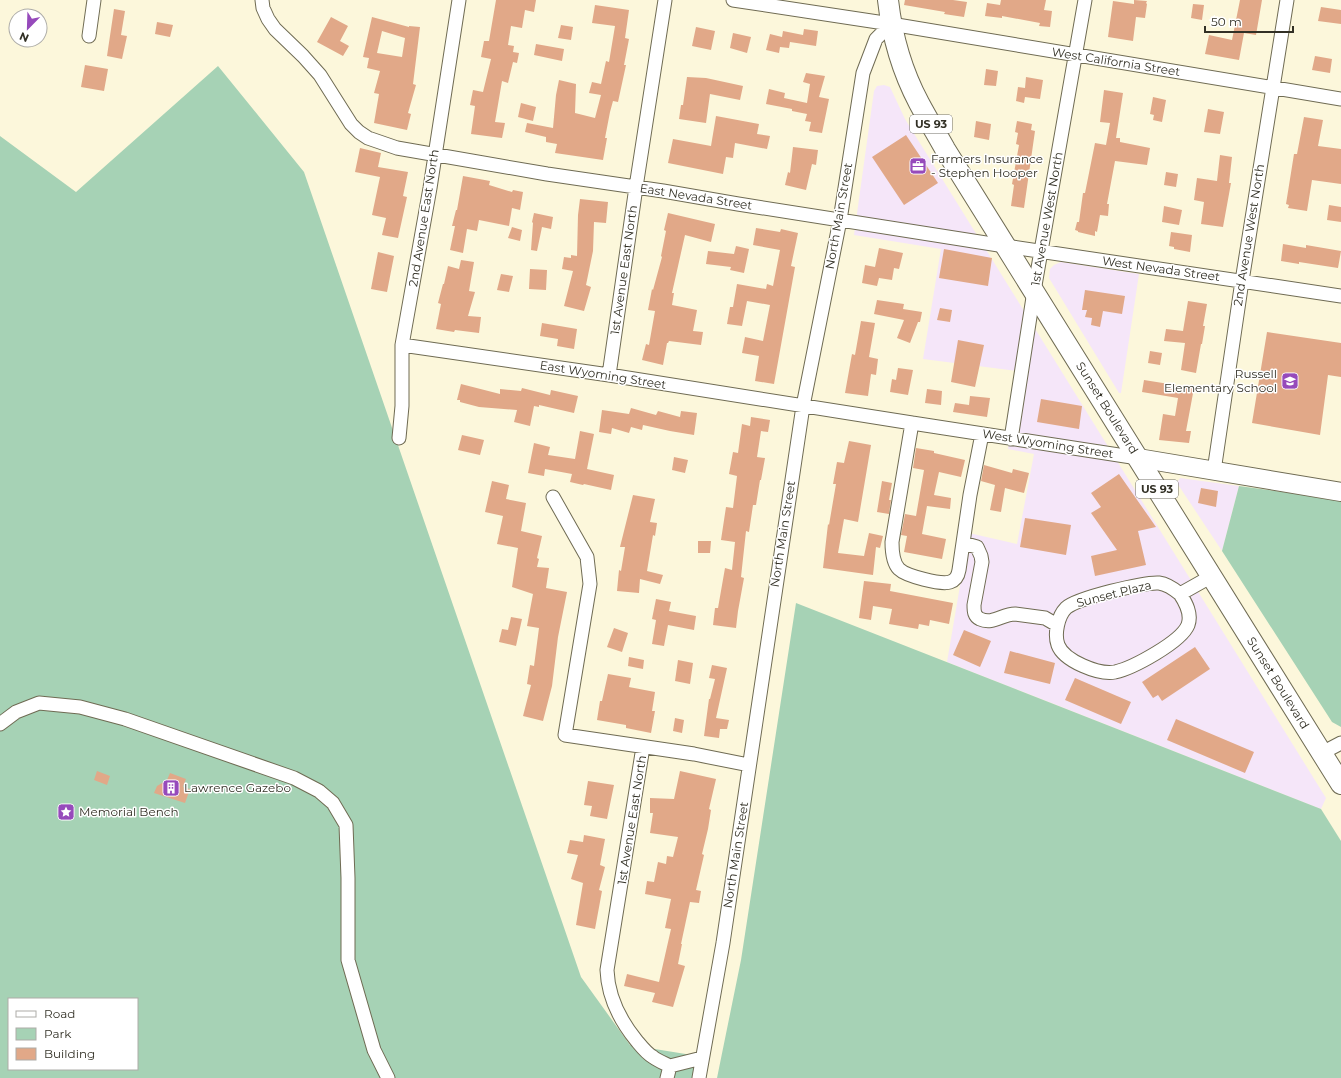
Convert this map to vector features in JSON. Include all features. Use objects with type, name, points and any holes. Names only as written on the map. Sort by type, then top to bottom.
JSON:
[{"type":"main road","name":"US 93","points":[[888,0],[890,24]]},
{"type":"main road","name":"Sunset Boulevard","points":[[890,24],[899,54],[918,102],[945,149],[1341,784]]},
{"type":"street","points":[[89,36],[94,0]]},
{"type":"street","name":"East Nevada Street","points":[[262,0],[263,8],[275,29],[320,75],[351,124],[368,138],[387,145],[547,174],[1005,246]]},
{"type":"street","name":"2nd Avenue East North","points":[[399,438],[402,406],[402,345],[430,188],[434,154],[459,0]]},
{"type":"street","name":"1st Avenue East North","points":[[609,375],[665,0]]},
{"type":"street","name":"West California Street","points":[[733,0],[890,24],[1341,99]]},
{"type":"street","name":"1st Avenue West North","points":[[1011,439],[1034,292],[1085,0]]},
{"type":"street","name":"2nd Avenue West North","points":[[1214,471],[1242,281],[1287,0]]},
{"type":"street","name":"North Main Street","points":[[698,1078],[722,943],[803,406],[840,220],[863,73],[876,39],[890,24]]},
{"type":"street","name":"West Nevada Street","points":[[1005,246],[1341,296]]},
{"type":"street","name":"East Wyoming Street","points":[[402,345],[609,375],[803,406]]},
{"type":"street","name":"West Wyoming Street","points":[[803,406],[1138,458],[1341,492]]},
{"type":"street","points":[[912,424],[892,542],[892,550],[899,569],[905,573],[938,582],[950,582],[957,577],[964,543],[970,495],[982,434]]},
{"type":"street","name":"1st Avenue East North","points":[[553,497],[587,557],[590,584],[565,734],[644,747],[608,964],[607,983],[615,1009],[630,1032],[645,1051],[668,1072],[702,1058]]},
{"type":"street","points":[[964,543],[977,547],[982,562],[974,604],[976,617],[985,621],[990,621],[1011,614],[1046,618],[1057,625],[1056,641],[1064,654],[1077,663],[1102,671],[1114,672],[1132,666],[1156,653],[1184,631],[1188,626],[1189,613],[1180,594],[1212,576]]},
{"type":"street","name":"Sunset Plaza","points":[[1057,625],[1066,608],[1087,598],[1142,585],[1158,583],[1165,584],[1180,594]]},
{"type":"street","points":[[0,724],[16,712],[39,703],[80,707],[125,719],[294,778],[319,791],[333,803],[346,825],[348,878],[348,960],[374,1050],[388,1078]]},
{"type":"street","points":[[1322,753],[1341,743]]},
{"type":"street","points":[[644,747],[749,765]]},
{"type":"shaded area","points":[[884,85],[890,87],[905,119],[1326,798],[1321,809],[947,662],[969,533],[1017,544],[1034,454],[1008,449],[1017,371],[923,359],[941,249],[854,235],[874,91],[877,86]]},
{"type":"shaded area","points":[[1061,262],[1139,274],[1121,393],[1119,393],[1049,278],[1050,269],[1054,265]]},
{"type":"shaded area","points":[[1180,478],[1239,486],[1222,551],[1177,483]]},
{"type":"green space","points":[[218,66],[304,172],[581,977],[630,1045],[698,1056],[694,1078],[0,1078],[0,136],[76,192]]},
{"type":"green space","points":[[1239,486],[1341,500],[1341,727],[1332,722],[1222,551]]},
{"type":"green space","points":[[796,603],[1321,809],[1341,841],[1341,1078],[717,1078],[741,960]]},
{"type":"building","points":[[496,0],[536,0],[534,12],[525,10],[522,28],[511,26],[508,45],[514,46],[513,52],[519,53],[517,63],[513,62],[508,83],[502,81],[495,122],[505,123],[502,138],[471,134],[475,106],[470,105],[473,90],[483,92],[491,59],[481,57],[484,41],[489,41]]},
{"type":"building","points":[[905,0],[953,0],[967,2],[964,17],[904,5]]},
{"type":"building","points":[[1001,0],[1046,0],[1044,10],[1052,11],[1050,27],[1039,26],[1040,23],[1002,16],[1002,18],[985,16],[987,3],[1000,5]]},
{"type":"building","points":[[1134,0],[1147,1],[1147,4],[1145,18],[1136,17],[1133,41],[1108,37],[1113,1],[1134,4]]},
{"type":"building","points":[[1240,0],[1262,0],[1256,35],[1244,33],[1239,60],[1205,54],[1209,35],[1232,40]]},
{"type":"building","points":[[1193,4],[1204,5],[1202,20],[1191,18]]},
{"type":"building","points":[[595,5],[629,10],[625,38],[629,39],[624,65],[626,65],[618,102],[613,101],[610,112],[603,160],[555,153],[557,144],[546,142],[546,137],[525,132],[527,123],[553,128],[559,80],[576,84],[575,113],[595,118],[601,95],[589,93],[592,82],[601,84],[606,61],[609,62],[615,26],[592,23]]},
{"type":"building","points":[[1321,7],[1341,10],[1341,24],[1318,21]]},
{"type":"building","points":[[114,9],[125,11],[121,35],[127,36],[122,59],[107,56]]},
{"type":"building","points":[[331,17],[348,26],[340,41],[349,46],[343,56],[317,42]]},
{"type":"building","points":[[372,17],[409,27],[420,27],[413,84],[416,85],[408,113],[411,114],[407,130],[374,123],[379,94],[374,93],[380,71],[367,68],[369,58],[363,57]],"holes":[[[382,31],[405,38],[402,57],[377,53]]]},
{"type":"building","points":[[157,22],[173,25],[170,37],[155,34]]},
{"type":"building","points":[[561,25],[573,27],[571,40],[558,38]]},
{"type":"building","points":[[696,27],[715,31],[711,50],[692,46]]},
{"type":"building","points":[[804,29],[818,31],[816,46],[790,42],[789,48],[780,47],[779,53],[766,50],[770,34],[782,37],[783,31],[803,35]]},
{"type":"building","points":[[733,33],[751,37],[747,53],[730,48]]},
{"type":"building","points":[[536,44],[564,49],[562,61],[534,55]]},
{"type":"building","points":[[1315,56],[1332,59],[1330,73],[1312,70]]},
{"type":"building","points":[[85,65],[108,69],[104,91],[81,87]]},
{"type":"building","points":[[986,69],[998,71],[996,86],[984,85]]},
{"type":"building","points":[[806,73],[825,76],[819,97],[829,99],[822,133],[809,131],[811,122],[805,121],[807,114],[792,111],[792,109],[766,104],[769,89],[785,93],[784,98],[807,103],[810,84],[803,82]]},
{"type":"building","points":[[687,77],[706,78],[743,86],[740,100],[710,94],[706,123],[679,119],[681,105],[683,105]]},
{"type":"building","points":[[1026,77],[1043,80],[1040,99],[1025,97],[1024,103],[1016,101],[1018,87],[1025,88]]},
{"type":"building","points":[[1104,90],[1123,93],[1116,138],[1120,138],[1120,142],[1150,148],[1147,165],[1115,161],[1107,204],[1109,204],[1108,216],[1100,215],[1095,236],[1075,230],[1077,222],[1079,222],[1083,193],[1085,193],[1095,143],[1106,145],[1110,123],[1100,122]]},
{"type":"building","points":[[1153,97],[1166,100],[1162,122],[1153,120],[1154,115],[1150,114]]},
{"type":"building","points":[[521,103],[536,107],[533,121],[518,117]]},
{"type":"building","points":[[1208,109],[1224,112],[1220,134],[1204,132]]},
{"type":"building","points":[[716,116],[759,124],[757,134],[770,136],[767,149],[735,143],[733,158],[726,157],[723,174],[668,163],[673,139],[711,146]]},
{"type":"building","points":[[1304,117],[1323,120],[1318,146],[1341,149],[1341,184],[1312,180],[1307,211],[1288,208],[1289,205],[1286,204],[1294,154],[1297,154]]},
{"type":"building","points":[[976,121],[991,124],[989,140],[974,137]]},
{"type":"building","points":[[1017,121],[1032,124],[1031,130],[1035,131],[1024,208],[1011,206],[1014,185],[1012,184],[1019,145],[1016,144],[1018,133],[1015,132]]},
{"type":"building","points":[[906,135],[938,183],[904,205],[872,157]]},
{"type":"building","points":[[793,147],[818,150],[816,165],[812,164],[806,190],[785,185],[788,172],[790,173]]},
{"type":"building","points":[[360,148],[381,153],[378,167],[408,172],[403,196],[407,197],[398,238],[382,235],[386,218],[372,215],[380,177],[355,172]]},
{"type":"building","points":[[1220,155],[1232,157],[1229,183],[1231,183],[1223,227],[1201,224],[1204,202],[1194,200],[1197,178],[1217,181]]},
{"type":"building","points":[[1166,172],[1178,174],[1176,187],[1164,185]]},
{"type":"building","points":[[463,176],[490,181],[489,185],[512,192],[513,190],[523,192],[520,210],[512,208],[509,226],[479,220],[477,231],[467,229],[463,253],[450,250],[455,226],[452,226],[457,210]]},
{"type":"building","points":[[580,199],[608,202],[606,223],[594,222],[593,251],[586,285],[591,287],[584,311],[564,306],[573,271],[562,269],[564,257],[571,258],[571,255],[577,256]]},
{"type":"building","points":[[1329,205],[1341,207],[1341,222],[1327,220]]},
{"type":"building","points":[[1164,206],[1182,210],[1179,225],[1162,222]]},
{"type":"building","points":[[534,213],[553,217],[551,229],[542,227],[537,251],[531,250],[532,222]]},
{"type":"building","points":[[668,213],[715,224],[711,242],[685,235],[672,293],[674,293],[672,305],[697,310],[693,331],[703,332],[701,345],[669,341],[667,343],[663,365],[642,360],[646,344],[649,345],[655,311],[648,310],[652,289],[653,290],[662,257],[666,231],[664,230]]},
{"type":"building","points":[[512,227],[522,230],[520,241],[508,238]]},
{"type":"building","points":[[756,228],[780,232],[781,229],[798,233],[791,266],[795,267],[774,384],[755,381],[759,356],[742,353],[745,337],[763,341],[770,305],[747,301],[742,326],[727,324],[730,307],[733,307],[737,284],[766,289],[767,284],[773,286],[780,250],[753,245]]},
{"type":"building","points":[[1171,232],[1192,235],[1190,252],[1174,249],[1174,247],[1169,246]]},
{"type":"building","points":[[1283,244],[1306,248],[1306,245],[1341,251],[1338,268],[1299,262],[1299,264],[1281,261]]},
{"type":"building","points":[[736,246],[749,249],[744,273],[730,270],[731,267],[706,264],[708,251],[734,254]]},
{"type":"building","points":[[879,248],[903,253],[899,269],[894,268],[892,280],[879,278],[877,286],[862,283],[865,265],[875,267]]},
{"type":"building","points":[[944,249],[992,258],[988,286],[939,278]]},
{"type":"building","points":[[378,252],[394,256],[387,292],[371,289]]},
{"type":"building","points":[[461,260],[474,262],[469,291],[475,292],[468,316],[481,317],[479,333],[455,330],[454,332],[436,329],[441,304],[438,303],[448,266],[459,269]]},
{"type":"building","points":[[530,269],[547,270],[546,290],[529,289]]},
{"type":"building","points":[[501,274],[513,276],[509,292],[497,290]]},
{"type":"building","points":[[1085,290],[1125,296],[1122,314],[1103,311],[1100,327],[1091,325],[1092,318],[1085,317],[1087,310],[1082,310]]},
{"type":"building","points":[[877,300],[904,304],[903,309],[922,312],[920,322],[918,322],[910,343],[897,338],[904,320],[874,314]]},
{"type":"building","points":[[1188,301],[1207,304],[1203,326],[1205,326],[1196,373],[1181,370],[1185,343],[1164,341],[1166,329],[1183,331]]},
{"type":"building","points":[[940,308],[952,310],[950,322],[937,320]]},
{"type":"building","points":[[861,321],[875,323],[869,357],[878,359],[876,375],[871,374],[868,396],[845,393],[852,354],[855,355]]},
{"type":"building","points":[[542,323],[577,329],[574,349],[557,346],[558,339],[540,336]]},
{"type":"building","points":[[1267,332],[1341,343],[1341,377],[1328,375],[1320,435],[1252,423]]},
{"type":"building","points":[[958,340],[984,345],[975,387],[951,382]]},
{"type":"building","points":[[1150,351],[1162,353],[1160,365],[1148,363]]},
{"type":"building","points":[[898,368],[913,370],[908,395],[890,392],[892,379],[896,380]]},
{"type":"building","points":[[1144,380],[1194,388],[1186,431],[1191,431],[1189,443],[1159,440],[1163,414],[1175,416],[1178,398],[1142,392]]},
{"type":"building","points":[[461,384],[500,394],[500,389],[521,391],[522,388],[550,395],[551,390],[578,396],[574,413],[539,405],[539,407],[534,406],[530,426],[514,422],[517,410],[479,407],[460,402],[460,400],[457,400]]},
{"type":"building","points":[[927,389],[942,391],[941,405],[925,403]]},
{"type":"building","points":[[970,396],[990,398],[987,417],[953,412],[955,403],[969,405]]},
{"type":"building","points":[[1041,399],[1082,406],[1079,429],[1037,422]]},
{"type":"building","points":[[631,408],[656,415],[658,411],[680,417],[681,411],[697,413],[694,435],[643,425],[642,430],[631,427],[629,433],[612,428],[611,434],[599,432],[602,410],[629,414]]},
{"type":"building","points":[[751,417],[770,420],[768,432],[761,431],[757,457],[765,458],[756,505],[753,505],[749,532],[746,531],[741,577],[744,578],[736,628],[713,625],[715,608],[718,608],[725,568],[732,570],[735,542],[721,540],[726,507],[733,508],[737,476],[729,474],[733,452],[738,453],[742,424],[750,426]]},
{"type":"building","points":[[580,431],[594,434],[587,469],[614,475],[611,490],[570,482],[572,474],[545,469],[544,476],[528,473],[534,443],[550,447],[548,455],[575,459]]},
{"type":"building","points":[[462,435],[484,440],[480,455],[458,450]]},
{"type":"building","points":[[849,441],[871,445],[858,522],[844,519],[838,553],[864,556],[869,533],[883,536],[880,548],[876,547],[873,575],[823,568],[828,524],[829,525],[836,484],[833,484],[837,462],[844,463]]},
{"type":"building","points":[[916,448],[934,451],[934,453],[965,460],[961,477],[939,472],[934,495],[951,498],[950,509],[927,506],[922,534],[946,539],[942,559],[904,552],[907,536],[901,535],[905,514],[916,516],[924,470],[913,468]]},
{"type":"building","points":[[674,457],[688,460],[685,473],[672,470]]},
{"type":"building","points":[[984,465],[1012,473],[1013,469],[1029,473],[1024,493],[1005,488],[1001,512],[990,510],[995,485],[981,481]]},
{"type":"building","points":[[1119,474],[1156,527],[1138,531],[1146,565],[1095,576],[1091,556],[1117,550],[1091,513],[1101,507],[1091,493]]},
{"type":"building","points":[[492,481],[509,485],[506,499],[526,503],[521,531],[542,536],[537,558],[539,559],[537,567],[549,568],[546,588],[567,592],[558,637],[552,686],[543,721],[523,716],[531,685],[527,684],[530,665],[534,666],[539,628],[527,626],[533,594],[512,587],[518,548],[497,544],[503,516],[485,512]]},
{"type":"building","points":[[882,481],[892,483],[889,500],[891,500],[889,514],[877,512]]},
{"type":"building","points":[[1201,488],[1218,491],[1216,507],[1198,503]]},
{"type":"building","points":[[633,495],[655,499],[650,522],[657,523],[655,536],[653,535],[647,571],[663,575],[660,584],[640,579],[639,593],[617,591],[619,570],[621,571],[625,547],[620,547]]},
{"type":"building","points":[[1025,518],[1071,525],[1066,555],[1020,547]]},
{"type":"building","points":[[698,541],[711,541],[710,553],[698,553]]},
{"type":"building","points":[[864,581],[891,584],[890,591],[953,603],[949,624],[930,620],[929,626],[919,624],[918,629],[889,624],[892,609],[873,606],[871,620],[859,618]]},
{"type":"building","points":[[656,599],[671,602],[669,611],[696,616],[694,630],[668,625],[664,646],[652,644],[656,620],[652,619]]},
{"type":"building","points":[[511,617],[522,619],[516,646],[499,642],[502,629],[508,630]]},
{"type":"building","points":[[614,628],[628,633],[622,652],[607,647]]},
{"type":"building","points":[[964,630],[991,641],[980,667],[953,655]]},
{"type":"building","points":[[1195,647],[1210,669],[1162,701],[1158,695],[1153,698],[1142,682]]},
{"type":"building","points":[[1010,651],[1055,663],[1050,684],[1004,673]]},
{"type":"building","points":[[629,657],[644,660],[643,669],[628,666]]},
{"type":"building","points":[[678,660],[693,663],[690,684],[675,681]]},
{"type":"building","points":[[712,665],[727,668],[716,718],[729,720],[727,729],[720,729],[719,738],[704,736],[709,699],[715,679],[709,678]]},
{"type":"building","points":[[608,674],[631,678],[629,687],[655,692],[652,711],[655,711],[651,733],[626,728],[626,725],[597,720],[600,701],[602,701]]},
{"type":"building","points":[[1075,678],[1131,702],[1121,724],[1065,700]]},
{"type":"building","points":[[675,718],[684,720],[682,733],[673,731]]},
{"type":"building","points":[[1176,719],[1254,752],[1245,773],[1167,740]]},
{"type":"building","points":[[97,771],[110,776],[107,785],[94,780]]},
{"type":"building","points":[[680,771],[716,779],[709,809],[711,810],[702,854],[704,855],[696,890],[701,891],[699,903],[690,902],[678,964],[685,966],[673,1007],[652,1002],[655,993],[624,986],[627,974],[659,982],[671,929],[665,928],[671,899],[645,894],[647,881],[654,882],[658,862],[666,864],[667,856],[673,857],[678,837],[650,833],[653,813],[650,813],[650,798],[674,799]]},
{"type":"building","name":"Lawrence Gazebo","points":[[170,773],[186,779],[183,787],[190,789],[185,803],[154,793],[157,786],[167,780]]},
{"type":"building","points":[[588,781],[614,785],[607,819],[590,816],[592,806],[584,805]]},
{"type":"building","points":[[584,835],[605,839],[600,865],[605,867],[599,890],[602,891],[595,929],[576,925],[583,883],[571,879],[578,855],[567,853],[570,840],[583,842]]},
{"type":"place","name":"Farmers Insurance - Stephen Hooper","points":[[918,166]]},
{"type":"place","name":"Russell Elementary School","points":[[1290,381]]},
{"type":"place","name":"Lawrence Gazebo","points":[[171,788]]},
{"type":"place","name":"Memorial Bench","points":[[66,812]]}]
